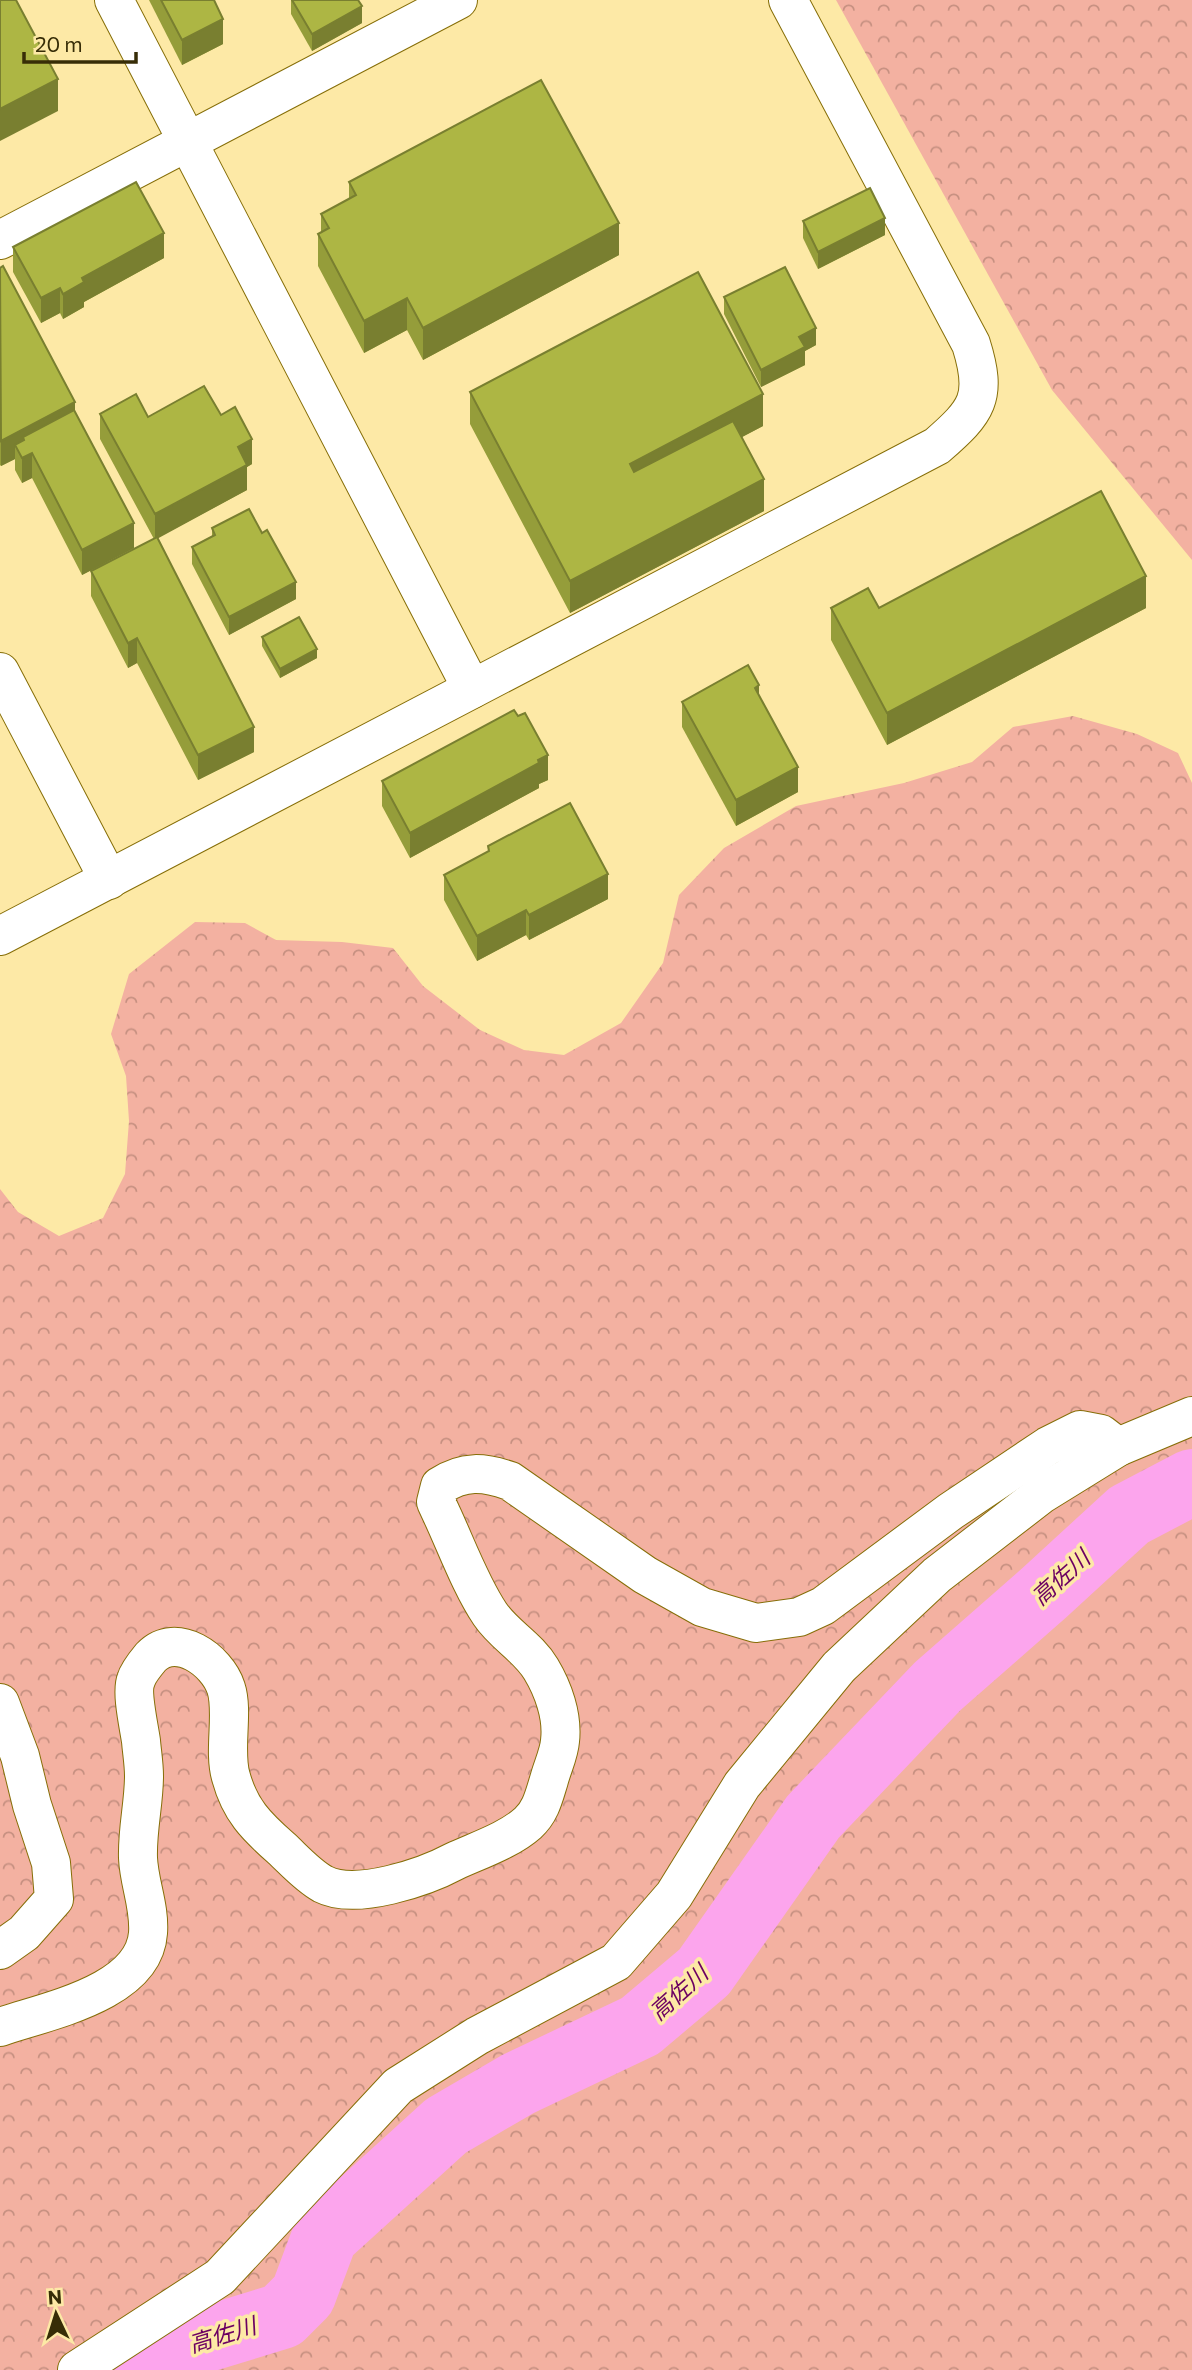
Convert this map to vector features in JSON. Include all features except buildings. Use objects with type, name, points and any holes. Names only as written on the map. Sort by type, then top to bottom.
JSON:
[{"type":"street","points":[[114,0],[472,689]]},
{"type":"street","points":[[0,240],[458,0]]},
{"type":"street","points":[[0,936],[937,446],[971,415],[978,393],[979,368],[971,344],[788,0]]},
{"type":"street","points":[[0,672],[109,880]]},
{"type":"street","points":[[78,2370],[220,2277],[398,2086],[477,2036],[616,1962],[674,1895],[742,1785],[839,1667],[937,1575],[1042,1494],[1118,1447],[1192,1416]]},
{"type":"street","points":[[0,2026],[97,1993],[118,1981],[138,1962],[144,1951],[148,1933],[146,1904],[139,1875],[137,1838],[144,1776],[134,1682],[150,1658],[161,1649],[172,1647],[193,1651],[208,1659],[220,1676],[227,1689],[230,1774],[244,1811],[255,1825],[325,1885],[344,1889],[391,1886],[429,1872],[510,1835],[527,1824],[540,1810],[560,1740],[555,1698],[539,1666],[502,1630],[488,1612],[436,1502],[440,1486],[452,1478],[487,1473],[510,1481],[645,1575],[702,1607],[756,1623],[799,1617],[823,1606],[951,1511],[1048,1446],[1080,1430],[1101,1434],[1118,1447]]},
{"type":"street","points":[[0,1703],[20,1756],[32,1805],[51,1863],[54,1899],[24,1933],[0,1950]]},
{"type":"green space","points":[[836,0],[1192,0],[1192,560],[1052,390]]},
{"type":"green space","points":[[1073,716],[1137,734],[1178,753],[1192,783],[1192,2370],[0,2370],[0,1189],[18,1212],[59,1236],[103,1218],[125,1174],[129,1121],[126,1076],[111,1034],[129,974],[195,922],[245,923],[276,940],[342,942],[393,948],[423,986],[480,1030],[524,1050],[564,1055],[621,1023],[663,963],[679,895],[724,848],[796,806],[904,783],[972,762],[1013,727]]},
{"type":"waterway","name":"高佐川","points":[[129,2370],[154,2355],[282,2316],[303,2295],[325,2236],[446,2126],[518,2084],[640,2026],[704,1972],[813,1817],[938,1686],[1129,1515],[1192,1482]]}]
